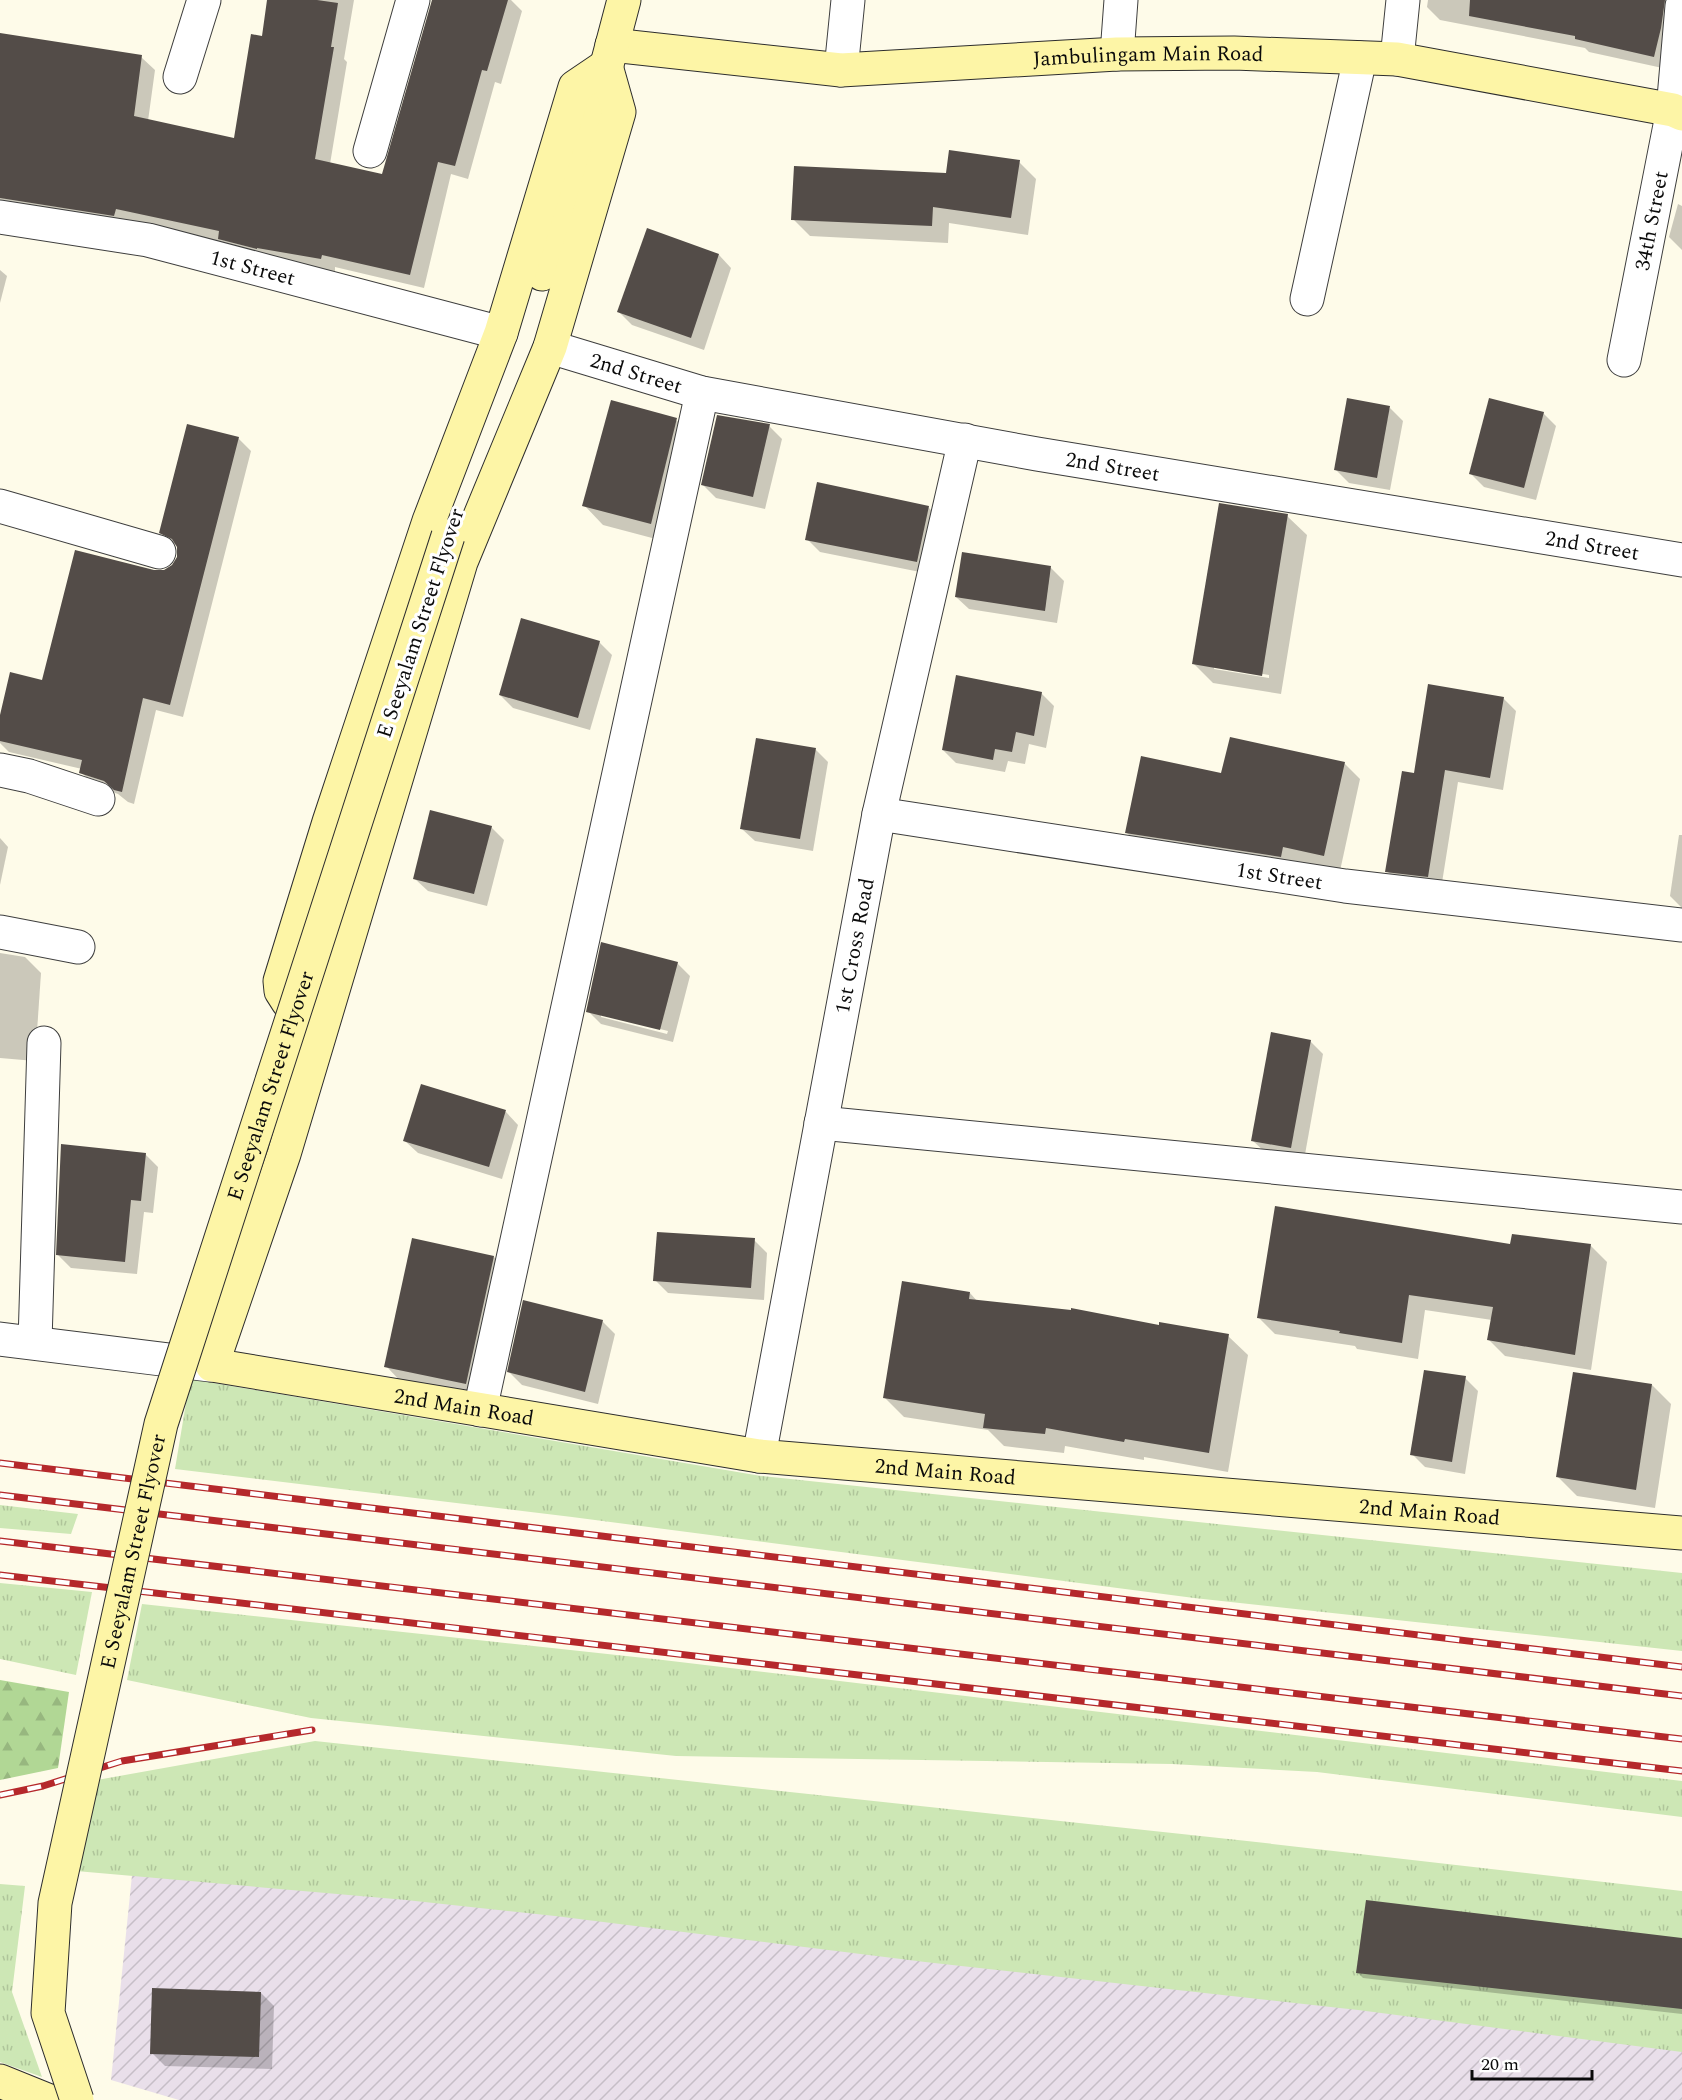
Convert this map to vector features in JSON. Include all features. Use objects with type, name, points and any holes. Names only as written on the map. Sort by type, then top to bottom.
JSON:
[{"type":"street","points":[[180,77],[204,0]]},
{"type":"street","points":[[370,151],[413,0]]},
{"type":"street","name":"E Seeyalam Street Flyover","points":[[77,2100],[48,2013],[55,1903],[161,1424],[448,536],[518,352],[606,67],[624,0]]},
{"type":"street","points":[[841,70],[848,0]]},
{"type":"street","points":[[1117,54],[1121,0]]},
{"type":"street","points":[[1397,59],[1403,0]]},
{"type":"street","name":"34th Street","points":[[1624,360],[1677,112],[1682,6]]},
{"type":"street","name":"Jambulingam Main Road","points":[[606,67],[841,70],[1117,54],[1234,53],[1397,59],[1677,112]]},
{"type":"street","points":[[1307,299],[1360,58]]},
{"type":"street","points":[[0,1339],[212,1365],[284,1154],[461,562],[550,347],[620,112],[606,67],[575,87],[501,333],[429,521],[333,811],[280,981],[281,991],[288,1002],[321,1028]]},
{"type":"street","name":"1st Street","points":[[0,217],[148,240],[501,333]]},
{"type":"street","name":"2nd Street","points":[[550,347],[702,393],[1037,454],[1682,560]]},
{"type":"street","points":[[480,1410],[702,393]]},
{"type":"street","name":"1st Cross Road","points":[[759,1456],[879,814],[965,440]]},
{"type":"street","points":[[0,506],[159,552]]},
{"type":"street","points":[[0,770],[29,776],[98,799]]},
{"type":"street","name":"1st Street","points":[[879,814],[1345,886],[1682,926]]},
{"type":"street","points":[[0,932],[78,947]]},
{"type":"street","points":[[35,1342],[44,1043]]},
{"type":"street","points":[[821,1123],[1682,1207]]},
{"type":"street","name":"2nd Main Road","points":[[212,1365],[759,1456],[1682,1533]]},
{"type":"street","points":[[0,2081],[47,2100]]},
{"type":"shaded area","points":[[135,1846],[1682,2045],[1682,2100],[179,2100],[111,2080]]},
{"type":"green space","points":[[190,1379],[761,1476],[1682,1573],[1682,1651],[1194,1598],[572,1517],[175,1469]]},
{"type":"green space","points":[[0,1505],[78,1514],[71,1534],[0,1528]]},
{"type":"green space","points":[[0,1583],[92,1592],[76,1675],[0,1659]]},
{"type":"green space","points":[[142,1604],[663,1660],[1682,1781],[1682,1817],[1317,1772],[1172,1764],[676,1756],[311,1718],[127,1680]]},
{"type":"green space","points":[[0,1680],[69,1692],[58,1768],[0,1780]]},
{"type":"green space","points":[[315,1741],[1247,1841],[1682,1891],[1682,2052],[1358,2010],[925,1962],[555,1916],[406,1900],[76,1871],[97,1780]]},
{"type":"green space","points":[[0,1884],[25,1886],[12,1992],[42,2077],[0,2062]]},
{"type":"building","points":[[267,0],[317,0],[338,3],[331,47],[334,47],[315,159],[382,174],[432,0],[508,0],[487,71],[482,70],[455,166],[438,162],[410,275],[322,255],[321,259],[257,249],[218,239],[219,231],[116,209],[114,216],[0,198],[0,33],[142,55],[134,116],[234,138],[251,34],[262,36]]},
{"type":"building","points":[[1470,0],[1665,0],[1654,57],[1575,39],[1575,36],[1469,16]]},
{"type":"building","points":[[949,150],[1020,160],[1011,218],[933,207],[932,226],[791,220],[794,166],[946,173]]},
{"type":"building","points":[[647,228],[719,254],[691,338],[617,312]]},
{"type":"building","points":[[1347,398],[1390,406],[1377,478],[1334,470]]},
{"type":"building","points":[[1489,398],[1544,412],[1524,488],[1469,474]]},
{"type":"building","points":[[611,400],[677,418],[651,524],[582,506]]},
{"type":"building","points":[[717,415],[770,424],[753,497],[701,485]]},
{"type":"building","points":[[187,424],[239,437],[170,705],[143,698],[122,792],[114,790],[104,781],[79,773],[82,760],[0,741],[0,715],[10,672],[42,680],[75,550],[154,570],[164,570],[172,565],[177,557],[177,547],[172,539],[159,533]]},
{"type":"building","points":[[817,482],[929,506],[917,562],[805,540]]},
{"type":"building","points":[[1219,503],[1288,514],[1262,676],[1192,664]]},
{"type":"building","points":[[962,552],[1051,566],[1045,611],[955,597]]},
{"type":"building","points":[[521,618],[600,641],[578,718],[499,695]]},
{"type":"building","points":[[956,675],[1042,692],[1034,736],[1016,732],[1012,752],[995,749],[993,760],[942,750]]},
{"type":"building","points":[[1428,684],[1504,697],[1490,778],[1445,770],[1428,877],[1385,872],[1402,771],[1414,773]]},
{"type":"building","points":[[1230,737],[1345,762],[1324,856],[1283,847],[1281,857],[1125,833],[1141,756],[1221,773]]},
{"type":"building","points":[[756,738],[816,748],[800,839],[740,829]]},
{"type":"building","points":[[430,810],[492,826],[474,894],[413,879]]},
{"type":"building","points":[[601,942],[678,962],[660,1030],[586,1012]]},
{"type":"building","points":[[1271,1032],[1311,1040],[1291,1148],[1251,1141]]},
{"type":"building","points":[[421,1084],[506,1110],[489,1167],[403,1141]]},
{"type":"building","points":[[61,1144],[146,1153],[141,1201],[131,1200],[125,1262],[56,1255]]},
{"type":"building","points":[[1275,1206],[1510,1244],[1512,1234],[1591,1244],[1575,1355],[1487,1340],[1493,1307],[1409,1295],[1402,1343],[1257,1318]]},
{"type":"building","points":[[657,1232],[755,1238],[751,1288],[653,1281]]},
{"type":"building","points":[[412,1238],[494,1256],[466,1384],[384,1367]]},
{"type":"building","points":[[902,1281],[970,1292],[969,1299],[1071,1310],[1071,1308],[1159,1325],[1159,1322],[1229,1334],[1209,1453],[1125,1439],[1124,1442],[1046,1428],[1045,1434],[983,1428],[985,1414],[883,1398]]},
{"type":"building","points":[[523,1300],[603,1320],[585,1392],[507,1372]]},
{"type":"building","points":[[1424,1370],[1466,1376],[1452,1462],[1410,1455]]},
{"type":"building","points":[[1573,1372],[1652,1384],[1636,1490],[1556,1477]]},
{"type":"building","points":[[1366,1900],[1682,1938],[1682,2009],[1356,1973]]},
{"type":"building","points":[[152,1988],[261,1992],[259,2057],[150,2054]]},
{"type":"railway","points":[[0,1463],[1682,1667]]},
{"type":"railway","points":[[0,1495],[1682,1696]]},
{"type":"railway","points":[[0,1541],[1682,1739]]},
{"type":"railway","points":[[0,1575],[1682,1771]]},
{"type":"railway","points":[[0,1795],[43,1786],[122,1761],[312,1730]]}]
